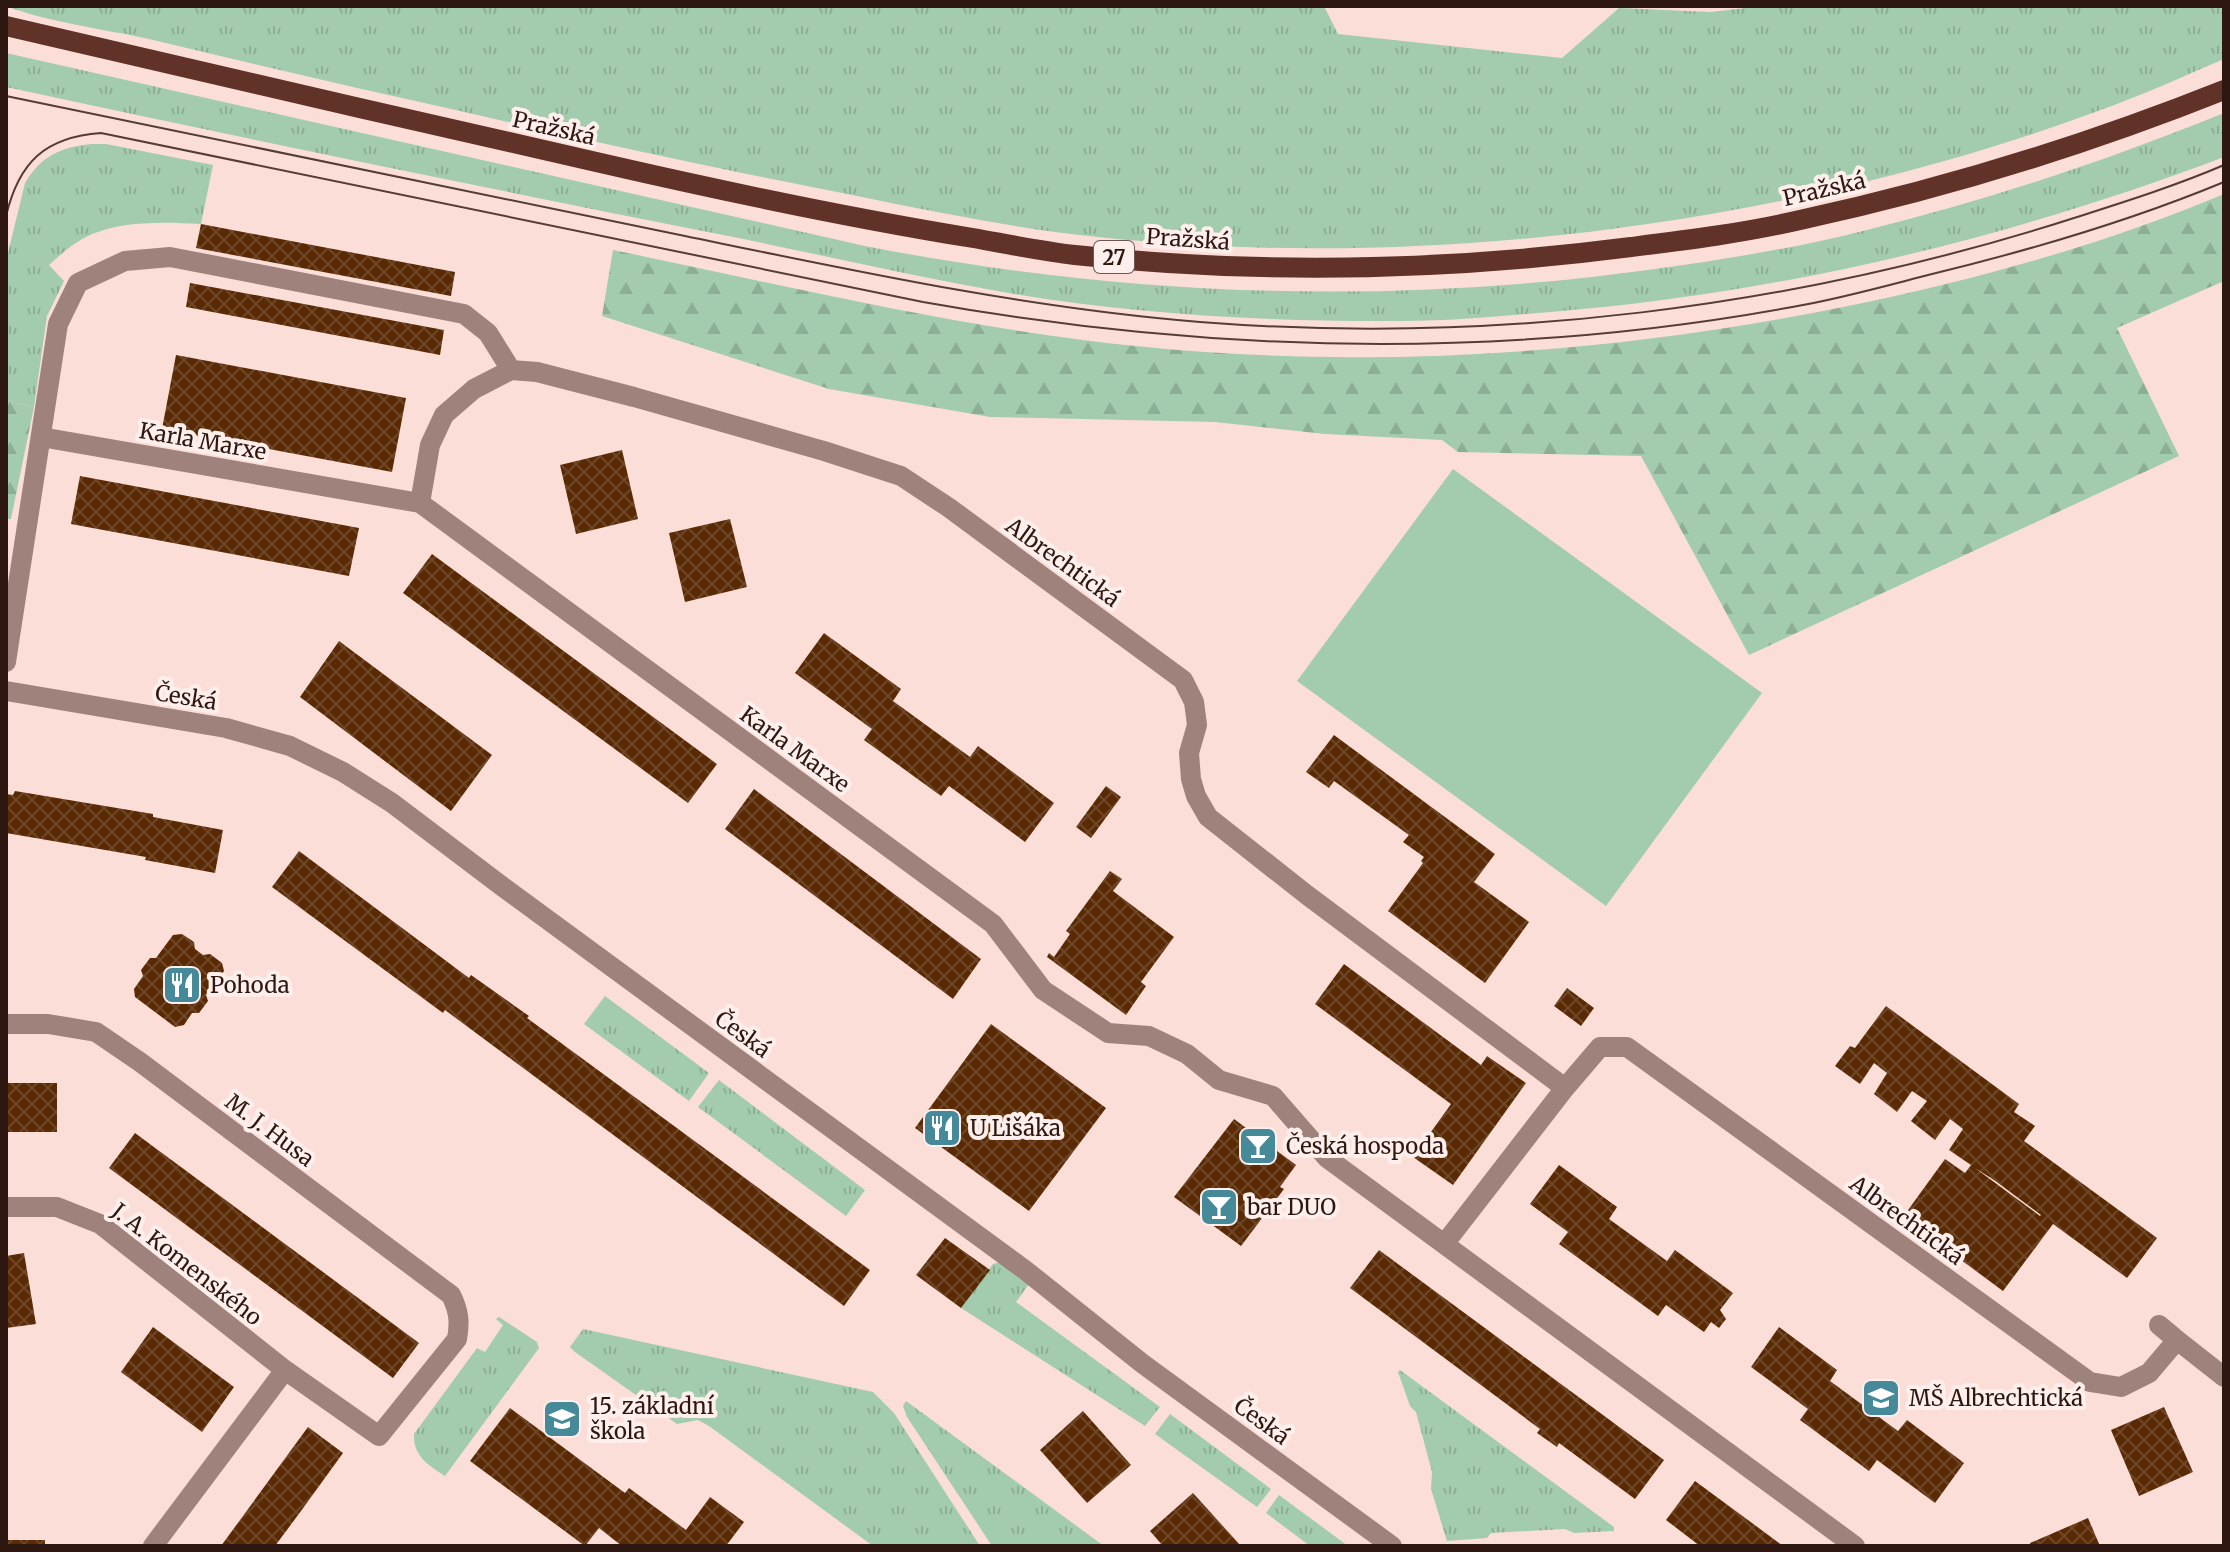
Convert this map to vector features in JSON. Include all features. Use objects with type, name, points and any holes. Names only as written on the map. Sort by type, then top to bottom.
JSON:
[{"type":"main road","name":"Pražská","points":[[6,26],[665,178],[896,226],[1072,254],[1239,267],[1340,269],[1522,259],[1680,241],[1796,221],[1935,187],[2058,150],[2149,120],[2224,90]]},
{"type":"street","points":[[6,662],[58,324],[78,283],[125,261],[170,257],[464,314],[488,333],[511,370],[474,389],[444,415],[430,445],[420,503]]},
{"type":"street","name":"Albrechtická","points":[[511,370],[537,372],[634,397],[824,451],[901,476],[948,507],[1183,680],[1194,702],[1197,725],[1189,753],[1191,779],[1208,817],[1565,1088]]},
{"type":"street","name":"Karla Marxe","points":[[41,437],[420,503],[993,924],[1043,990],[1108,1033],[1149,1036],[1187,1054],[1219,1080],[1273,1096],[1327,1158],[1445,1243]]},
{"type":"street","name":"Česká","points":[[6,691],[226,728],[290,746],[343,772],[392,803],[1025,1270],[1143,1364],[1392,1546]]},
{"type":"street","name":"M. J. Husa","points":[[6,1024],[48,1024],[96,1032],[140,1062],[451,1295],[460,1323],[457,1339]]},
{"type":"street","name":"Albrechtická","points":[[1445,1243],[1600,1047],[1627,1047],[2090,1382],[2121,1387],[2149,1373],[2177,1340]]},
{"type":"street","name":"J. A. Komenského","points":[[6,1207],[57,1207],[100,1224],[285,1370],[379,1436],[457,1339]]},
{"type":"street","points":[[1445,1243],[1855,1546]]},
{"type":"street","points":[[2159,1325],[2224,1377]]},
{"type":"street","points":[[153,1546],[285,1370]]},
{"type":"green space","points":[[6,6],[1324,6],[1338,34],[1562,58],[1619,8],[1710,12],[1764,6],[2224,6],[2224,59],[2114,105],[1980,151],[1858,184],[1733,210],[1605,230],[1477,243],[1349,248],[1222,246],[1068,234],[921,209],[560,134],[149,39],[57,21]]},
{"type":"green space","points":[[6,53],[865,246],[1062,276],[1259,290],[1457,288],[1556,281],[1761,252],[1867,230],[2003,192],[2092,163],[2224,113],[2224,157],[2060,213],[1977,237],[1809,276],[1723,291],[1637,303],[1459,319],[1355,321],[1255,318],[1106,307],[972,286],[95,106],[6,87]]},
{"type":"green space","points":[[91,144],[106,144],[213,165],[201,224],[156,223],[111,228],[84,238],[53,261],[49,265],[64,281],[47,316],[34,407],[6,400],[6,261],[25,183],[38,166],[53,154]]},
{"type":"green space","points":[[2224,194],[2224,281],[2117,328],[2179,456],[1749,655],[1641,456],[1458,452],[1442,440],[1325,434],[1215,422],[990,417],[829,389],[602,316],[613,250],[965,322],[1083,340],[1180,350],[1277,356],[1373,357],[1566,348],[1757,323],[1900,295],[1994,272],[2088,244]]},
{"type":"green space","points":[[6,400],[34,407],[11,519],[6,519]]},
{"type":"green space","points":[[1453,469],[1762,693],[1606,906],[1297,681]]},
{"type":"green space","points":[[605,996],[709,1073],[689,1101],[584,1024]]},
{"type":"green space","points":[[719,1080],[865,1190],[846,1216],[698,1107]]},
{"type":"green space","points":[[1004,1261],[1029,1284],[1016,1302],[1160,1407],[1145,1426],[961,1308],[993,1264]]},
{"type":"green space","points":[[499,1317],[537,1342],[539,1348],[445,1476],[427,1464],[419,1454],[414,1434],[477,1348],[485,1352],[503,1325],[496,1319]]},
{"type":"green space","points":[[583,1329],[873,1392],[894,1413],[980,1546],[873,1546],[709,1426],[698,1420],[677,1424],[575,1352],[570,1347]]},
{"type":"green space","points":[[1400,1370],[1614,1527],[1614,1531],[1574,1533],[1565,1529],[1491,1533],[1487,1538],[1447,1541],[1431,1489],[1432,1472],[1416,1412],[1410,1406],[1398,1372]]},
{"type":"green space","points":[[906,1401],[1104,1546],[992,1546],[907,1417],[903,1406]]},
{"type":"green space","points":[[1170,1414],[1271,1489],[1257,1507],[1155,1434]]},
{"type":"green space","points":[[1279,1495],[1348,1546],[1310,1546],[1266,1513]]},
{"type":"building","points":[[201,224],[455,272],[451,296],[196,248]]},
{"type":"building","points":[[190,283],[444,330],[440,355],[186,307]]},
{"type":"building","points":[[176,355],[406,398],[392,472],[162,429]]},
{"type":"building","points":[[622,450],[638,519],[576,534],[560,465]]},
{"type":"building","points":[[80,476],[359,528],[349,576],[71,524]]},
{"type":"building","points":[[730,519],[747,587],[685,602],[669,533]]},
{"type":"building","points":[[432,554],[717,764],[688,803],[403,593]]},
{"type":"building","points":[[824,633],[901,689],[893,701],[970,757],[978,746],[1054,803],[1025,842],[949,786],[941,796],[864,740],[872,729],[795,673]]},
{"type":"building","points":[[339,641],[492,755],[451,811],[300,697]]},
{"type":"building","points":[[1334,735],[1495,854],[1474,882],[1529,922],[1485,983],[1388,911],[1423,863],[1424,857],[1403,842],[1409,835],[1334,781],[1329,788],[1306,772]]},
{"type":"building","points":[[1106,786],[1121,797],[1091,838],[1076,827]]},
{"type":"building","points":[[754,789],[981,959],[953,999],[725,829]]},
{"type":"building","points":[[15,791],[153,814],[153,817],[223,830],[215,873],[145,860],[146,857],[6,833],[6,794],[13,795]]},
{"type":"building","points":[[299,851],[469,978],[471,975],[529,1016],[527,1018],[870,1270],[844,1306],[445,1010],[443,1013],[272,887]]},
{"type":"building","points":[[1110,871],[1122,879],[1113,891],[1174,937],[1141,982],[1146,986],[1126,1015],[1047,957],[1049,953],[1054,957],[1070,934],[1066,931]]},
{"type":"building","points":[[182,934],[194,942],[195,949],[203,955],[210,954],[222,963],[224,971],[206,995],[208,1001],[199,1013],[192,1013],[184,1025],[175,1027],[135,997],[134,989],[143,976],[141,970],[150,958],[156,958],[173,935]]},
{"type":"building","points":[[1344,964],[1481,1065],[1487,1056],[1526,1083],[1453,1185],[1413,1157],[1451,1104],[1315,1004]]},
{"type":"building","points":[[1567,988],[1594,1008],[1581,1026],[1554,1006]]},
{"type":"building","points":[[1886,1006],[2019,1104],[2014,1112],[2035,1126],[2024,1141],[2157,1238],[2127,1278],[2053,1224],[2003,1291],[1903,1217],[1945,1159],[1965,1173],[1971,1165],[1949,1150],[1963,1129],[1950,1119],[1935,1140],[1911,1121],[1927,1101],[1912,1091],[1897,1112],[1874,1094],[1887,1073],[1874,1063],[1860,1084],[1835,1066],[1850,1046],[1855,1048]],"holes":[[[1975,1168],[1994,1180],[2041,1215]]]},
{"type":"building","points":[[991,1024],[1106,1108],[1029,1211],[915,1128]]},
{"type":"building","points":[[6,1083],[57,1083],[57,1132],[6,1132]]},
{"type":"building","points":[[1234,1119],[1296,1165],[1280,1187],[1284,1189],[1241,1246],[1174,1197]]},
{"type":"building","points":[[135,1133],[419,1343],[393,1378],[109,1168]]},
{"type":"building","points":[[1559,1165],[1617,1207],[1609,1219],[1667,1261],[1675,1250],[1733,1293],[1720,1310],[1726,1319],[1719,1328],[1711,1322],[1704,1332],[1666,1305],[1658,1316],[1559,1244],[1568,1232],[1530,1204]]},
{"type":"building","points":[[945,1238],[990,1270],[961,1308],[916,1275]]},
{"type":"building","points":[[1379,1250],[1664,1460],[1635,1499],[1559,1443],[1557,1447],[1537,1433],[1540,1429],[1350,1288]]},
{"type":"building","points":[[24,1253],[36,1324],[6,1328],[6,1256]]},
{"type":"building","points":[[153,1327],[234,1387],[202,1432],[121,1372]]},
{"type":"building","points":[[1779,1327],[1837,1370],[1830,1381],[1898,1431],[1907,1420],[1964,1463],[1935,1503],[1877,1460],[1869,1471],[1800,1420],[1808,1409],[1751,1367]]},
{"type":"building","points":[[2164,1407],[2193,1472],[2139,1496],[2111,1430]]},
{"type":"building","points":[[510,1408],[625,1493],[629,1488],[686,1530],[710,1497],[744,1522],[726,1546],[622,1546],[599,1528],[585,1546],[470,1461]]},
{"type":"building","points":[[1083,1411],[1131,1465],[1087,1503],[1040,1450]]},
{"type":"building","points":[[308,1427],[343,1453],[301,1511],[275,1546],[221,1546]]},
{"type":"building","points":[[1695,1481],[1783,1546],[1700,1546],[1666,1520]]},
{"type":"building","points":[[1193,1493],[1241,1546],[1163,1546],[1150,1531]]},
{"type":"building","points":[[2088,1518],[2100,1546],[2031,1546],[2030,1543]]},
{"type":"building","points":[[6,1540],[45,1540],[45,1546],[6,1546]]},
{"type":"tram line","points":[[6,96],[941,287],[1135,316],[1310,328],[1421,328],[1531,323],[1752,297],[1968,249],[2131,200],[2224,165]]},
{"type":"tram line","points":[[6,216],[18,181],[37,156],[64,140],[101,133],[923,302],[1142,332],[1363,344],[1473,342],[1584,335],[1694,323],[1803,305],[2043,245],[2224,182]]},
{"type":"place","name":"Pohoda","points":[[182,985]]},
{"type":"place","name":"U Lišáka","points":[[942,1128]]},
{"type":"place","name":"Česká hospoda","points":[[1258,1146]]},
{"type":"place","name":"bar DUO","points":[[1219,1207]]},
{"type":"place","name":"MŠ Albrechtická","points":[[1881,1398]]},
{"type":"place","name":"15. základní škola","points":[[562,1419]]}]
